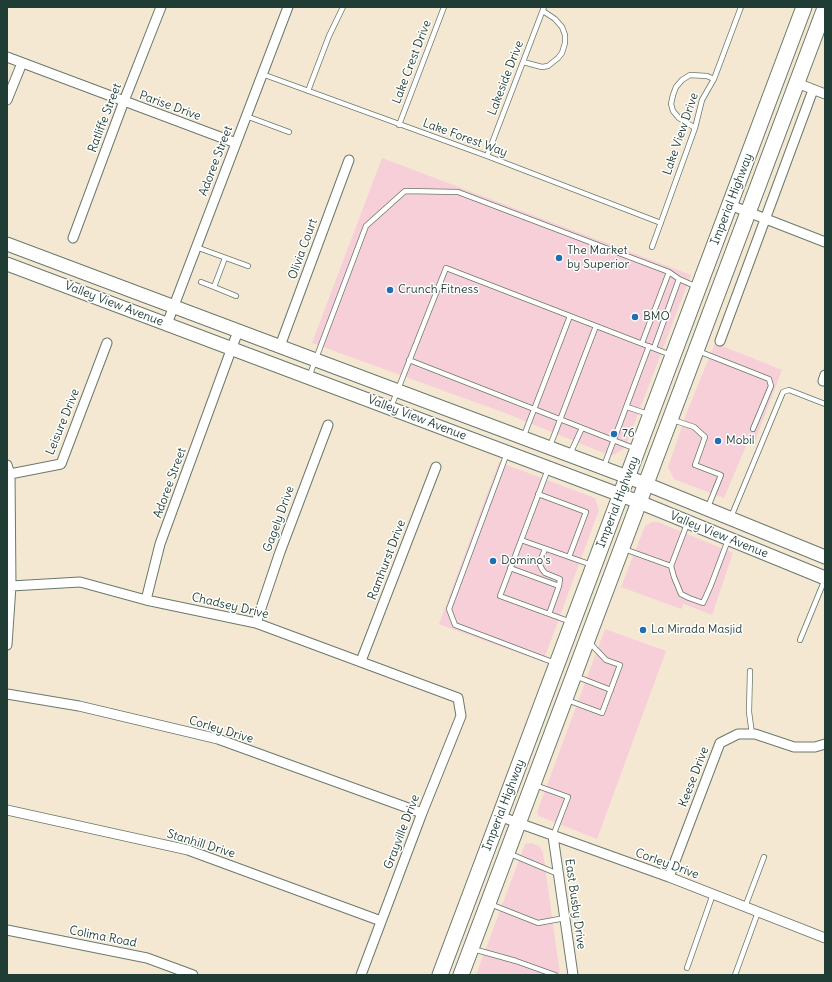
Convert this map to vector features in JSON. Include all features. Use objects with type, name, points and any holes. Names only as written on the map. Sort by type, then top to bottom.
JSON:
[{"type":"main road","name":"Imperial Highway","points":[[440,975],[804,7]]},
{"type":"main road","name":"Imperial Highway","points":[[461,975],[825,8]]},
{"type":"main road","name":"Valley View Avenue","points":[[7,244],[627,476],[825,557]]},
{"type":"main road","name":"Valley View Avenue","points":[[7,264],[548,467],[639,502],[825,578]]},
{"type":"main road","points":[[698,287],[717,295]]},
{"type":"street","name":"Ratliffe Street","points":[[73,238],[161,7]]},
{"type":"street","name":"Adoree Street","points":[[167,324],[288,7]]},
{"type":"street","name":"Parise Drive","points":[[7,58],[236,143]]},
{"type":"street","points":[[7,100],[22,63]]},
{"type":"street","points":[[797,83],[825,94]]},
{"type":"street","points":[[720,340],[813,90]]},
{"type":"street","name":"Olivia Court","points":[[280,346],[349,160]]},
{"type":"street","points":[[730,205],[825,242]]},
{"type":"street","name":"Adoree Street","points":[[146,600],[160,544],[238,331]]},
{"type":"street","name":"Leisure Drive","points":[[10,474],[61,464],[107,343]]},
{"type":"street","name":"Gagely Drive","points":[[256,623],[280,552],[328,425]]},
{"type":"street","points":[[7,465],[10,474],[11,586],[7,645]]},
{"type":"street","name":"Ramhurst Drive","points":[[361,662],[436,467]]},
{"type":"street","name":"Chadsey Drive","points":[[11,586],[80,582],[146,600],[256,623],[458,698]]},
{"type":"street","name":"Corley Drive","points":[[7,694],[79,706],[218,739],[422,813]]},
{"type":"street","name":"Grayville Drive","points":[[361,975],[422,813],[461,716],[458,698]]},
{"type":"street","name":"Keese Drive","points":[[669,877],[720,743],[738,734],[752,734],[794,747],[815,747],[825,744]]},
{"type":"street","name":"Stanhill Drive","points":[[7,810],[188,850],[381,921]]},
{"type":"street","name":"Corley Drive","points":[[500,816],[518,824],[669,877],[825,938]]},
{"type":"street","name":"East Busby Drive","points":[[553,836],[573,975]]},
{"type":"street","name":"Colima Road","points":[[7,930],[146,958],[193,975]]},
{"type":"lane","points":[[308,91],[329,36],[343,7]]},
{"type":"lane","name":"Lake Crest Drive","points":[[399,124],[444,7]]},
{"type":"lane","name":"Lake View Drive","points":[[652,247],[695,128],[702,100],[714,79],[741,7]]},
{"type":"lane","points":[[523,62],[542,67],[548,66],[562,53],[565,43],[565,35],[562,27],[544,9]]},
{"type":"lane","name":"Lakeside Drive","points":[[486,156],[544,9]]},
{"type":"lane","name":"Lake Forest Way","points":[[262,74],[486,156],[661,223]]},
{"type":"lane","points":[[695,128],[679,118],[673,111],[671,104],[673,94],[676,87],[682,80],[690,76],[707,76],[714,79]]},
{"type":"lane","points":[[246,116],[289,132]]},
{"type":"lane","points":[[309,378],[366,226],[405,191],[458,192],[669,272],[679,279],[698,287]]},
{"type":"lane","points":[[196,247],[248,266]]},
{"type":"lane","points":[[214,287],[225,258]]},
{"type":"lane","points":[[391,408],[446,268],[673,356]]},
{"type":"lane","points":[[642,343],[669,272]]},
{"type":"lane","points":[[604,468],[679,279]]},
{"type":"lane","points":[[201,282],[236,296]]},
{"type":"lane","points":[[523,438],[570,316]]},
{"type":"lane","points":[[550,447],[596,326]]},
{"type":"lane","points":[[696,350],[769,379],[771,386],[753,429]]},
{"type":"lane","points":[[410,360],[560,420],[638,449]]},
{"type":"lane","points":[[731,518],[782,392],[789,390],[825,404]]},
{"type":"lane","points":[[627,407],[650,415]]},
{"type":"lane","points":[[671,419],[694,427],[705,437],[695,464],[721,475],[707,509]]},
{"type":"lane","points":[[570,455],[582,428]]},
{"type":"lane","points":[[507,452],[449,609],[456,625],[557,664]]},
{"type":"lane","points":[[548,467],[500,596],[572,622]]},
{"type":"lane","points":[[538,494],[586,512],[569,557]]},
{"type":"lane","points":[[688,522],[671,566],[681,594],[703,603],[729,539]]},
{"type":"lane","points":[[521,540],[594,566]]},
{"type":"lane","points":[[622,548],[671,566]]},
{"type":"lane","points":[[545,549],[540,565],[544,572],[560,579],[549,614]]},
{"type":"lane","points":[[510,568],[559,586]]},
{"type":"lane","points":[[800,640],[825,578]]},
{"type":"lane","points":[[565,699],[602,713],[611,690],[620,665],[606,660],[588,640]]},
{"type":"lane","points":[[750,671],[749,712],[752,734]]},
{"type":"lane","points":[[574,675],[611,690]]},
{"type":"lane","points":[[533,784],[568,797],[553,836]]},
{"type":"lane","points":[[507,853],[558,874]]},
{"type":"lane","points":[[746,907],[764,857]]},
{"type":"lane","points":[[687,968],[713,894]]},
{"type":"lane","points":[[488,903],[538,923],[564,918]]},
{"type":"lane","points":[[735,975],[758,912]]},
{"type":"lane","points":[[471,949],[555,975]]},
{"type":"shaded area","points":[[382,158],[691,275],[625,448],[611,456],[505,413],[312,343]]},
{"type":"shaded area","points":[[715,343],[782,370],[755,441],[749,439],[724,498],[674,479],[668,467],[687,412]]},
{"type":"shaded area","points":[[499,462],[595,498],[599,510],[543,662],[439,624]]},
{"type":"shaded area","points":[[652,522],[658,522],[733,553],[712,615],[684,604],[681,609],[621,587],[645,526]]},
{"type":"shaded area","points":[[605,629],[666,651],[597,839],[539,816],[537,812]]},
{"type":"shaded area","points":[[531,843],[539,846],[543,852],[560,975],[476,975],[525,844]]},
{"type":"place","name":"The Market by Superior","points":[[559,258]]},
{"type":"place","name":"Crunch Fitness","points":[[390,290]]},
{"type":"place","name":"BMO","points":[[635,317]]},
{"type":"place","name":"76","points":[[614,434]]},
{"type":"place","name":"Mobil","points":[[718,441]]},
{"type":"place","name":"Domino's","points":[[493,561]]},
{"type":"place","name":"La Mirada Masjid","points":[[643,630]]}]
